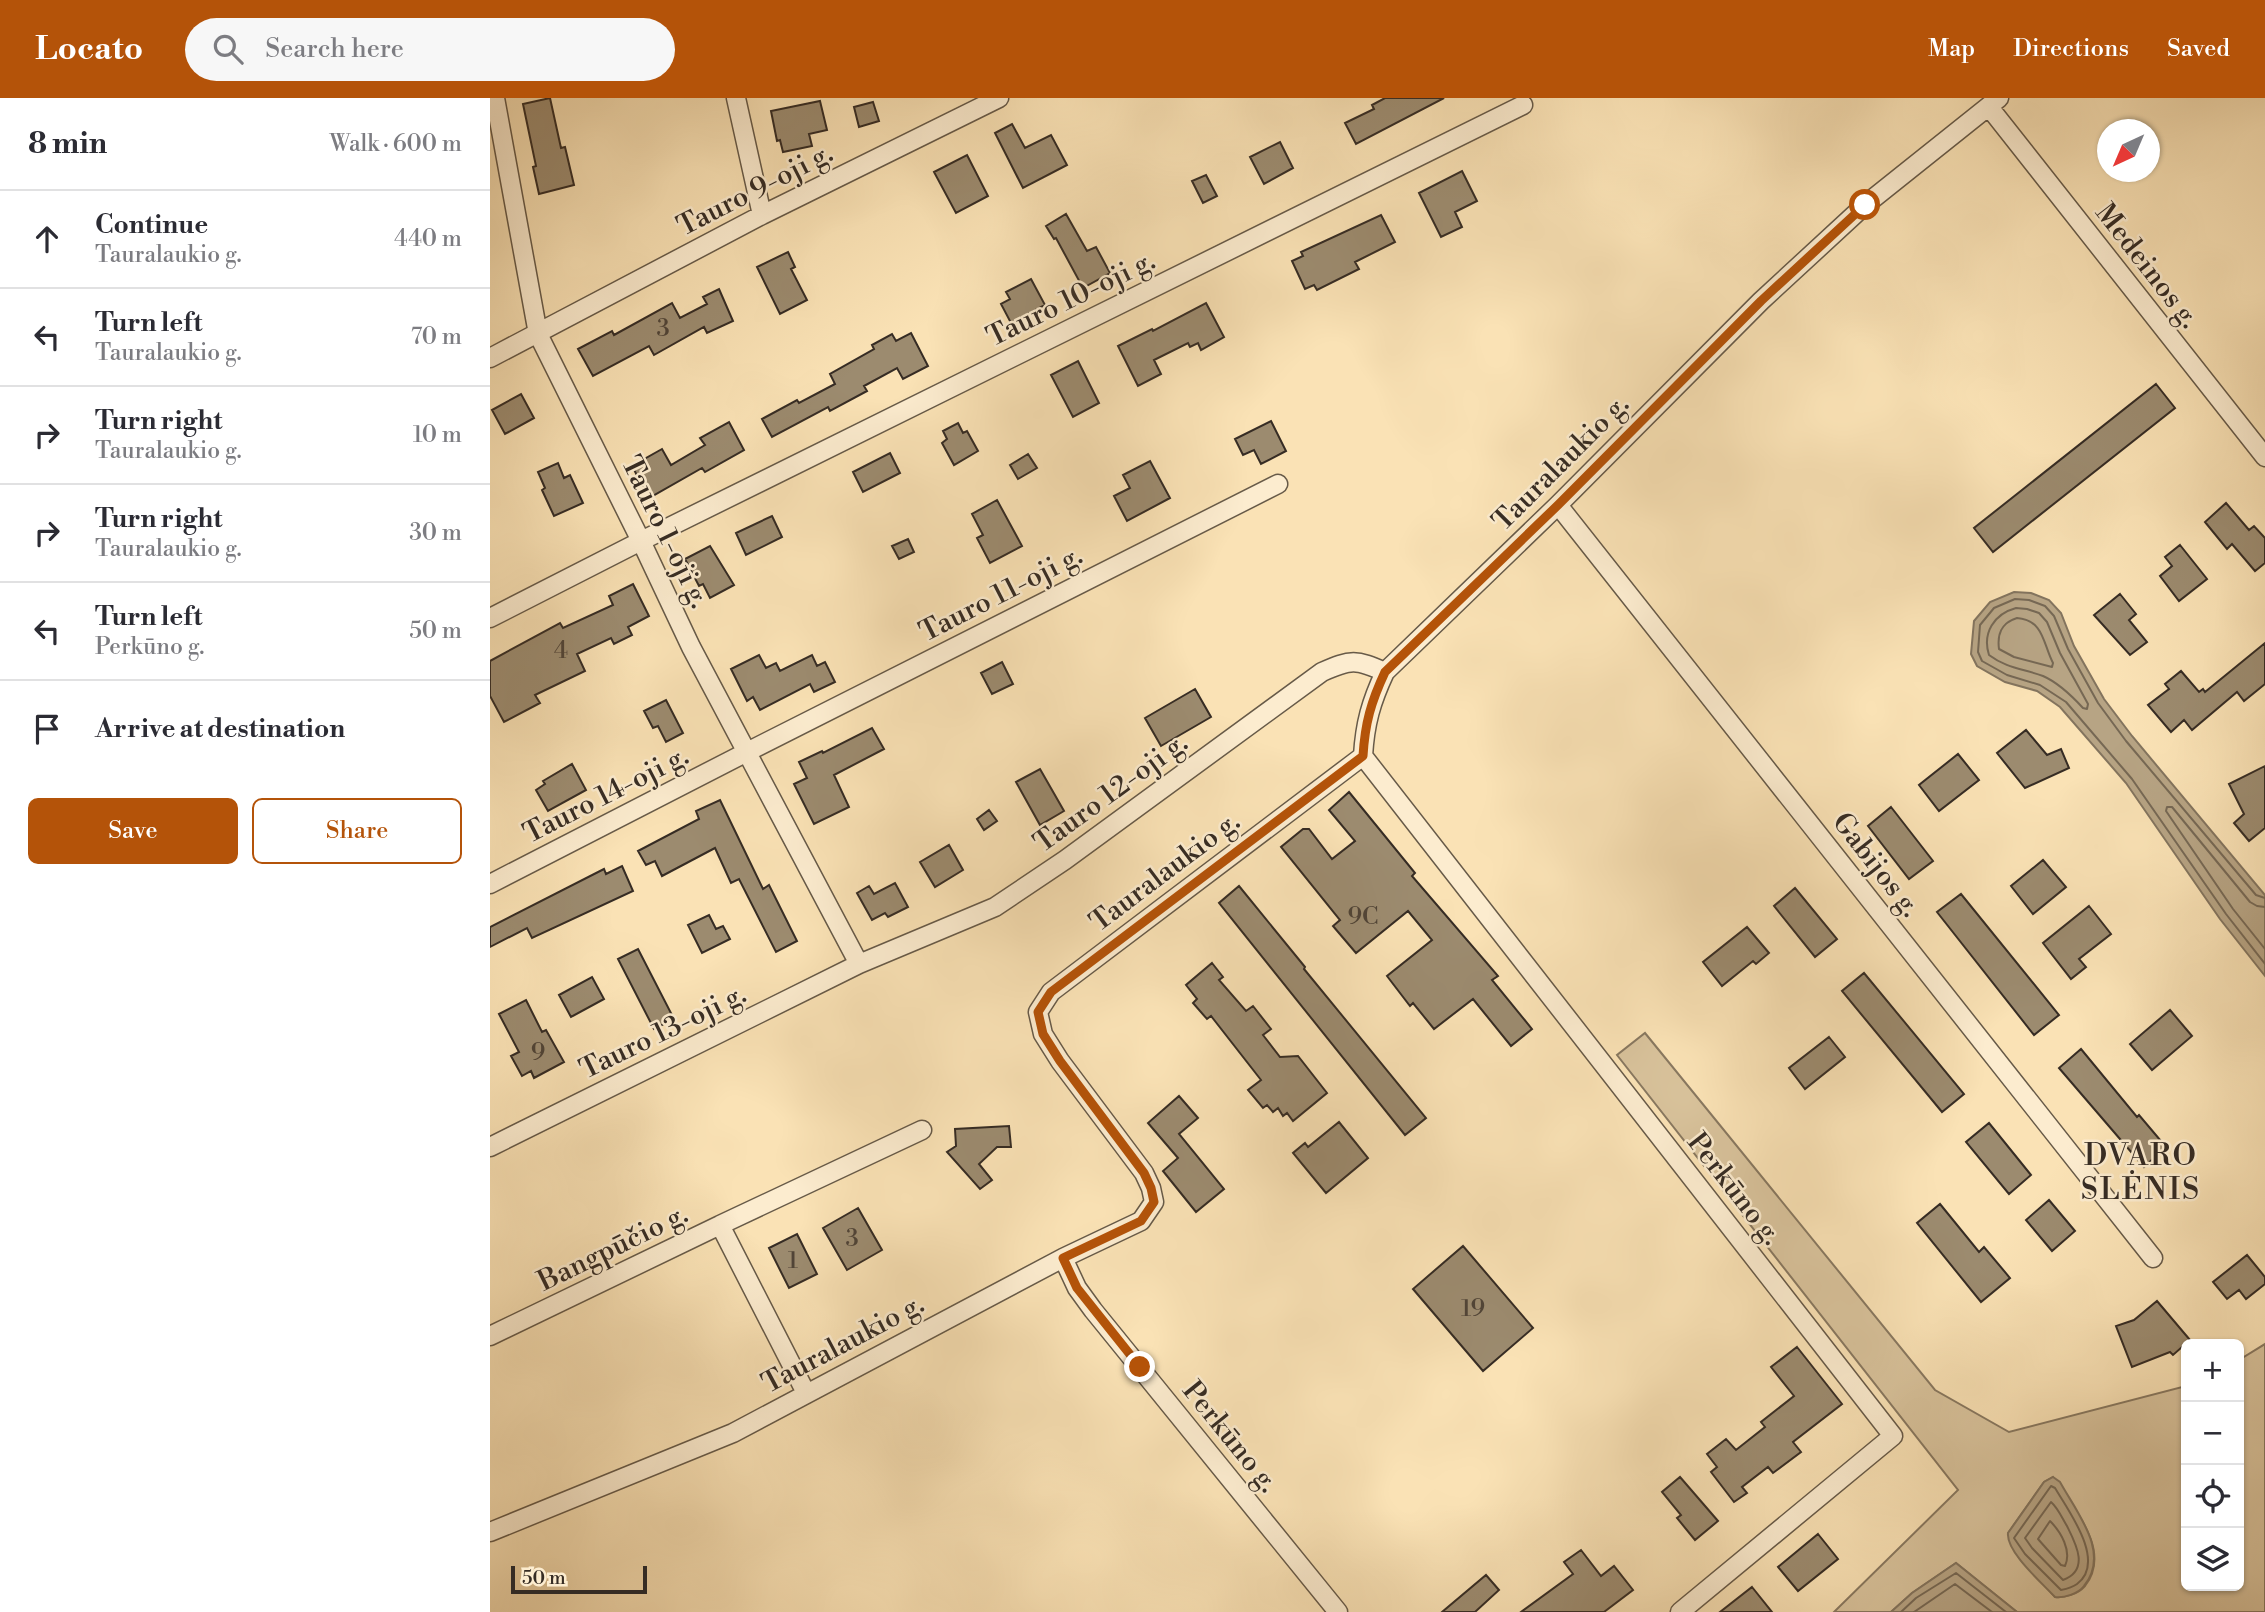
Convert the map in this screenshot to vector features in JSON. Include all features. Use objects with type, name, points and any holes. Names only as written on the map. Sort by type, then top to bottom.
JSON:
[{"type":"street","name":"Tauro 1-oji g.","points":[[495,98],[538,334],[691,647],[859,964]]},
{"type":"street","points":[[736,98],[762,215]]},
{"type":"street","name":"Tauro 9-oji g.","points":[[490,358],[762,215],[999,98]]},
{"type":"street","name":"Medeinos g.","points":[[1994,103],[2265,457]]},
{"type":"street","name":"Tauralaukio g.","points":[[490,1532],[733,1433],[1063,1258],[1141,1221],[1154,1202],[1144,1173],[1060,1061],[1043,1034],[1038,1012],[1051,992],[1363,756],[1365,724],[1371,701],[1385,672],[1558,505],[1761,301],[1865,205],[1994,103]]},
{"type":"street","name":"Tauro 10-oji g.","points":[[490,618],[1524,105]]},
{"type":"street","name":"Tauro 11-oji g.","points":[[747,751],[1278,484]]},
{"type":"street","name":"Gabijos g.","points":[[1558,505],[2153,1258]]},
{"type":"street","name":"Tauro 12-oji g.","points":[[859,964],[995,906],[1065,860],[1322,672],[1342,663],[1362,661],[1385,672]]},
{"type":"street","name":"Tauro 14-oji g.","points":[[490,884],[747,751]]},
{"type":"street","name":"Perkūno g.","points":[[1363,756],[1893,1436],[1680,1612]]},
{"type":"street","name":"Tauro 13-oji g.","points":[[490,1147],[859,964]]},
{"type":"street","name":"Bangpūčio g.","points":[[490,1336],[922,1130]]},
{"type":"street","name":"Bangpūčio g.","points":[[720,1225],[806,1393]]},
{"type":"street","name":"Perkūno g.","points":[[1063,1258],[1077,1288],[1093,1310],[1338,1612]]},
{"type":"shaded area","points":[[1645,1033],[1935,1390],[2009,1432],[2181,1387],[2181,1591],[2244,1591],[2244,1357],[2265,1344],[2265,1612],[2017,1612],[1956,1563],[1912,1593],[1891,1612],[1834,1612],[1958,1490],[1617,1055]],"holes":[[[2053,1477],[2079,1515],[2092,1544],[2092,1572],[2085,1586],[2079,1591],[2055,1597],[2019,1558],[2008,1533],[2044,1482]]]},
{"type":"water","points":[[2014,592],[2031,593],[2049,600],[2061,613],[2074,646],[2104,699],[2265,895],[2265,976],[2220,919],[2126,783],[2060,707],[2037,691],[2005,682],[1977,666],[1971,654],[1974,621],[1990,602]]},
{"type":"water","points":[[2053,1477],[2060,1482],[2082,1520],[2093,1547],[2094,1560],[2084,1586],[2071,1595],[2059,1597],[2055,1597],[2019,1558],[2009,1541],[2008,1533],[2044,1482]]},
{"type":"water","points":[[1956,1563],[2017,1612],[1891,1612],[1912,1593]]},
{"type":"building","points":[[550,98],[561,148],[565,147],[574,185],[539,194],[523,104]]},
{"type":"building","points":[[1385,98],[1444,98],[1356,144],[1345,123],[1374,109],[1372,105]]},
{"type":"building","points":[[820,101],[827,130],[809,134],[812,146],[783,152],[780,140],[777,141],[771,111]]},
{"type":"building","points":[[873,102],[879,121],[859,127],[854,107]]},
{"type":"building","points":[[1012,124],[1025,148],[1051,135],[1067,165],[1023,188],[995,133]]},
{"type":"building","points":[[1280,142],[1293,168],[1264,184],[1250,157]]},
{"type":"building","points":[[967,155],[988,196],[956,213],[934,172]]},
{"type":"building","points":[[1462,171],[1477,201],[1455,212],[1462,227],[1441,237],[1419,193]]},
{"type":"building","points":[[1206,175],[1217,196],[1203,203],[1192,181]]},
{"type":"building","points":[[1066,214],[1087,251],[1096,247],[1110,273],[1083,288],[1056,238],[1054,239],[1046,226]]},
{"type":"building","points":[[1381,215],[1395,242],[1355,262],[1359,269],[1317,290],[1314,285],[1305,289],[1292,261],[1303,256],[1301,252]]},
{"type":"building","points":[[788,252],[795,267],[791,269],[807,300],[780,314],[757,267]]},
{"type":"building","points":[[1031,279],[1045,305],[1011,323],[1001,304],[1010,299],[1006,292]]},
{"type":"building","points":[[719,289],[733,321],[707,333],[704,327],[654,355],[649,346],[593,376],[578,349],[612,331],[614,335],[672,303],[680,318],[707,304],[703,297]]},
{"type":"building","points":[[1206,303],[1224,337],[1201,350],[1198,343],[1190,347],[1188,343],[1154,360],[1161,374],[1138,386],[1118,346]]},
{"type":"building","points":[[911,333],[928,366],[903,379],[897,368],[864,386],[867,391],[830,411],[828,407],[772,437],[762,419],[835,384],[830,374],[874,349],[872,345],[892,334],[896,341]]},
{"type":"building","points":[[1078,361],[1099,403],[1073,417],[1051,375]]},
{"type":"building","points":[[2156,384],[2175,408],[1993,552],[1974,528]]},
{"type":"building","points":[[521,394],[534,418],[505,434],[492,410]]},
{"type":"building","points":[[1271,421],[1286,451],[1261,464],[1254,450],[1243,455],[1235,439]]},
{"type":"building","points":[[729,422],[744,450],[705,472],[702,468],[649,498],[632,466],[662,449],[671,465],[705,445],[700,438]]},
{"type":"building","points":[[958,423],[963,433],[967,431],[978,451],[954,465],[942,443],[947,439],[943,431]]},
{"type":"building","points":[[890,453],[900,473],[863,492],[853,472]]},
{"type":"building","points":[[1028,454],[1037,468],[1018,479],[1010,465]]},
{"type":"building","points":[[1150,461],[1170,498],[1127,521],[1114,496],[1130,488],[1123,475]]},
{"type":"building","points":[[558,463],[564,478],[570,475],[583,503],[554,516],[542,490],[545,488],[538,472]]},
{"type":"building","points":[[997,500],[1022,546],[990,563],[977,538],[983,535],[972,514]]},
{"type":"building","points":[[2226,503],[2249,530],[2254,526],[2265,538],[2265,563],[2255,571],[2232,544],[2227,549],[2205,522]]},
{"type":"building","points":[[772,516],[782,537],[746,555],[736,533]]},
{"type":"building","points":[[908,539],[914,552],[899,559],[892,546]]},
{"type":"building","points":[[2180,545],[2207,579],[2179,601],[2160,576],[2172,566],[2165,557]]},
{"type":"building","points":[[710,546],[734,585],[710,598],[703,584],[699,586],[685,559]]},
{"type":"building","points":[[633,584],[649,616],[628,627],[632,635],[614,644],[611,638],[577,654],[585,671],[535,695],[540,703],[504,722],[490,696],[490,661],[560,623],[563,628],[613,605],[609,596]]},
{"type":"building","points":[[2120,594],[2136,614],[2129,620],[2147,642],[2130,655],[2094,615]]},
{"type":"building","points":[[2265,643],[2265,684],[2244,701],[2237,692],[2192,730],[2184,720],[2171,732],[2148,705],[2169,689],[2165,684],[2181,671],[2199,692],[2203,689],[2205,692]]},
{"type":"building","points":[[759,655],[766,668],[776,663],[780,671],[812,655],[817,666],[825,662],[835,682],[814,692],[810,684],[760,710],[753,697],[747,701],[731,669]]},
{"type":"building","points":[[1002,662],[1013,684],[992,694],[981,673]]},
{"type":"building","points":[[1195,689],[1211,717],[1161,746],[1145,718]]},
{"type":"building","points":[[666,700],[683,733],[666,742],[658,726],[653,728],[644,711]]},
{"type":"building","points":[[872,728],[884,749],[834,775],[849,807],[814,824],[794,784],[807,778],[799,762]]},
{"type":"building","points":[[2026,730],[2047,755],[2061,749],[2069,768],[2025,788],[1997,753]]},
{"type":"building","points":[[1958,754],[1979,780],[1939,811],[1919,785]]},
{"type":"building","points":[[572,764],[586,790],[548,811],[536,790],[545,784],[543,781]]},
{"type":"building","points":[[2265,766],[2265,828],[2249,841],[2234,823],[2244,814],[2229,784]]},
{"type":"building","points":[[1040,769],[1064,811],[1040,825],[1016,782]]},
{"type":"building","points":[[1349,792],[1415,873],[1412,876],[1498,976],[1492,980],[1532,1029],[1511,1046],[1473,999],[1434,1029],[1413,1003],[1410,1006],[1387,976],[1432,940],[1408,911],[1356,953],[1333,926],[1340,920],[1281,847],[1303,829],[1309,829],[1332,859],[1355,841],[1329,810]]},
{"type":"building","points":[[720,800],[763,889],[769,885],[797,941],[776,952],[739,879],[731,883],[715,848],[662,876],[655,861],[646,865],[638,851],[699,819],[696,811]]},
{"type":"building","points":[[1891,807],[1933,861],[1909,879],[1868,826]]},
{"type":"building","points":[[989,810],[997,821],[984,830],[977,819]]},
{"type":"building","points":[[949,845],[963,870],[935,887],[920,862]]},
{"type":"building","points":[[2043,860],[2066,887],[2033,914],[2011,886]]},
{"type":"building","points":[[622,866],[633,891],[532,938],[527,928],[490,947],[490,927],[604,869],[606,874]]},
{"type":"building","points":[[895,883],[908,907],[888,917],[885,913],[872,920],[857,893],[869,886],[874,894]]},
{"type":"building","points":[[1239,886],[1426,1118],[1405,1135],[1219,903]]},
{"type":"building","points":[[1795,888],[1837,939],[1815,957],[1774,906]]},
{"type":"building","points":[[1961,894],[2059,1015],[2034,1035],[1937,912]]},
{"type":"building","points":[[2089,906],[2111,934],[2079,959],[2086,967],[2071,979],[2043,943]]},
{"type":"building","points":[[709,915],[716,929],[723,926],[730,939],[702,953],[688,925]]},
{"type":"building","points":[[1747,927],[1769,953],[1756,964],[1753,961],[1722,986],[1703,962]]},
{"type":"building","points":[[638,949],[674,1019],[654,1029],[618,959]]},
{"type":"building","points":[[1212,963],[1223,977],[1219,980],[1246,1011],[1253,1006],[1271,1029],[1263,1035],[1280,1057],[1298,1056],[1327,1093],[1293,1121],[1287,1113],[1283,1116],[1278,1108],[1273,1112],[1267,1105],[1263,1108],[1248,1090],[1261,1080],[1211,1016],[1207,1019],[1193,1003],[1197,999],[1186,985]]},
{"type":"building","points":[[1864,973],[1964,1094],[1942,1112],[1842,991]]},
{"type":"building","points":[[592,977],[604,999],[571,1017],[559,995]]},
{"type":"building","points":[[526,1000],[542,1032],[546,1030],[564,1062],[534,1078],[531,1071],[522,1076],[511,1056],[519,1052],[499,1014]]},
{"type":"building","points":[[2170,1010],[2192,1036],[2152,1070],[2130,1044]]},
{"type":"building","points":[[1829,1037],[1845,1057],[1805,1089],[1789,1068]]},
{"type":"building","points":[[2081,1049],[2137,1117],[2139,1115],[2166,1147],[2144,1167],[2059,1068]]},
{"type":"building","points":[[1179,1096],[1198,1118],[1179,1134],[1224,1189],[1196,1212],[1163,1171],[1178,1158],[1148,1123]]},
{"type":"building","points":[[1339,1122],[1368,1158],[1326,1193],[1293,1153],[1305,1143],[1308,1147]]},
{"type":"building","points":[[1989,1123],[2031,1175],[2009,1194],[1966,1142]]},
{"type":"building","points":[[1009,1126],[1011,1147],[997,1147],[979,1164],[992,1180],[980,1189],[947,1152],[956,1146],[955,1129]]},
{"type":"building","points":[[2049,1200],[2075,1231],[2052,1251],[2026,1220]]},
{"type":"building","points":[[1940,1204],[1979,1252],[1984,1247],[2010,1278],[1981,1302],[1917,1223]]},
{"type":"building","points":[[858,1208],[882,1250],[847,1270],[823,1228]]},
{"type":"building","points":[[797,1234],[817,1274],[789,1288],[769,1248]]},
{"type":"building","points":[[1463,1246],[1533,1328],[1483,1371],[1413,1289]]},
{"type":"building","points":[[2247,1255],[2265,1277],[2265,1284],[2246,1299],[2239,1290],[2227,1299],[2213,1282]]},
{"type":"building","points":[[2157,1301],[2189,1339],[2181,1339],[2181,1348],[2173,1355],[2170,1352],[2132,1367],[2116,1326],[2134,1320]]},
{"type":"building","points":[[1797,1347],[1842,1404],[1793,1442],[1801,1452],[1773,1473],[1768,1467],[1742,1487],[1747,1493],[1734,1502],[1711,1472],[1717,1467],[1707,1454],[1726,1439],[1736,1450],[1765,1427],[1761,1422],[1794,1396],[1771,1367]]},
{"type":"building","points":[[1680,1477],[1718,1521],[1695,1540],[1677,1518],[1681,1515],[1662,1492]]},
{"type":"building","points":[[1818,1534],[1838,1559],[1798,1591],[1778,1567]]},
{"type":"building","points":[[1581,1550],[1601,1576],[1614,1566],[1633,1590],[1604,1612],[1521,1612],[1573,1574],[1564,1562]]},
{"type":"building","points":[[1486,1575],[1499,1590],[1475,1612],[1442,1612]]},
{"type":"building","points":[[1752,1587],[1772,1612],[1720,1612]]},
{"type":"district","name":"DVARO SLĖNIS","points":[[2141,1173]]},
{"type":"route","points":[[1140,1367],[1077,1288],[1063,1258],[1141,1221],[1154,1202],[1151,1188],[1144,1173],[1060,1061],[1043,1034],[1038,1012],[1051,992],[1363,756],[1365,724],[1371,701],[1385,672],[1558,505],[1761,301],[1865,205]]}]
